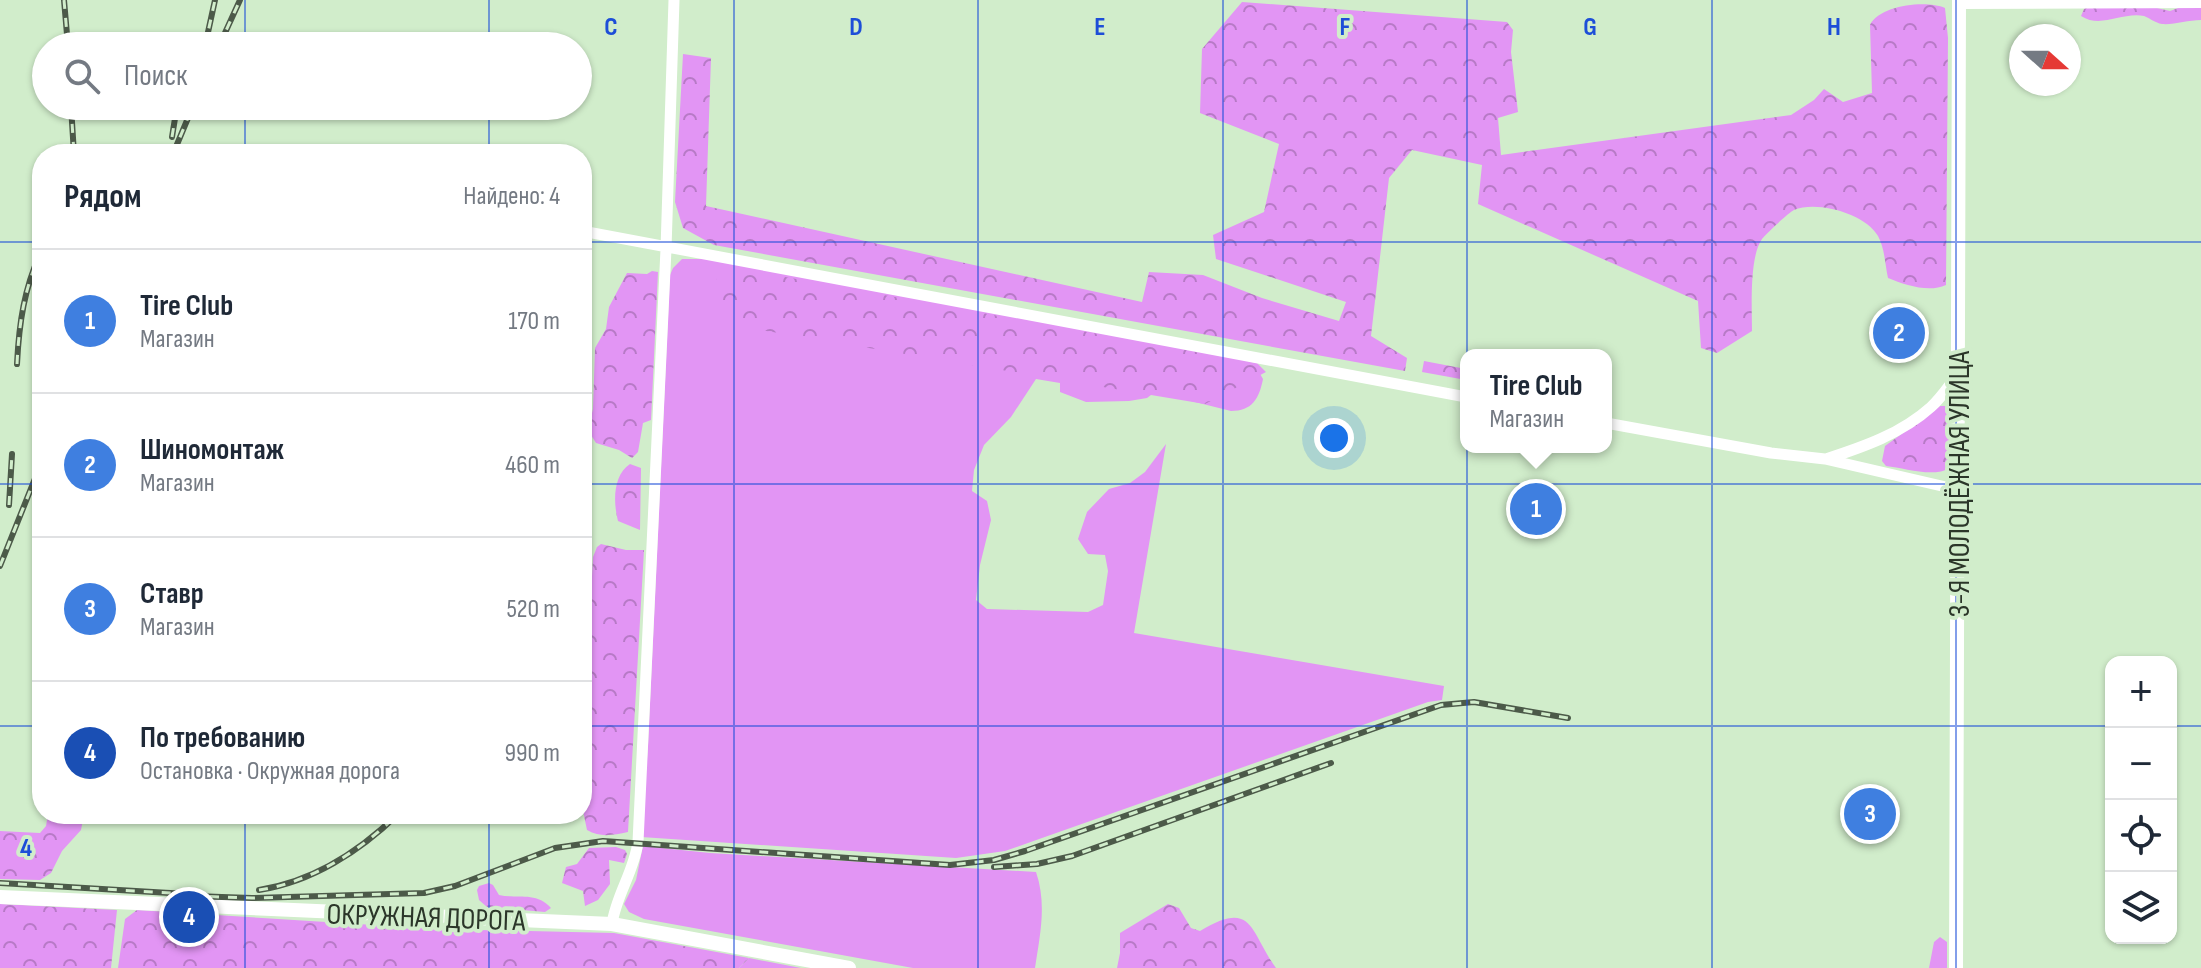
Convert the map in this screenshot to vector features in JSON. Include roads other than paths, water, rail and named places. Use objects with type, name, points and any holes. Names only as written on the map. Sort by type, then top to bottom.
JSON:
[{"type":"main road","points":[[1959,1],[2201,1]]},
{"type":"main road","name":"3-Я МОЛОДЁЖНАЯ УЛИЦА","points":[[1956,968],[1959,1]]},
{"type":"main road","name":"ОКРУЖНАЯ ДОРОГА","points":[[0,897],[612,924],[849,968]]},
{"type":"street","points":[[612,924],[618,897],[636,858],[638,842],[666,249],[674,0]]},
{"type":"street","points":[[592,233],[1460,396]]},
{"type":"street","points":[[1825,459],[1865,447],[1898,430],[1932,406],[1959,373]]},
{"type":"street","points":[[1612,424],[1771,453],[1825,459],[1959,490]]},
{"type":"railway","points":[[64,0],[67,32]]},
{"type":"railway","points":[[208,32],[215,0]]},
{"type":"railway","points":[[225,32],[240,0]]},
{"type":"railway","points":[[72,120],[73,144]]},
{"type":"railway","points":[[172,137],[175,120]]},
{"type":"railway","points":[[177,144],[187,120]]},
{"type":"railway","points":[[17,364],[19,335],[32,275]]},
{"type":"railway","points":[[9,505],[12,454]]},
{"type":"railway","points":[[0,566],[32,486]]},
{"type":"railway","points":[[192,896],[252,898],[424,893],[455,886],[555,848],[603,841],[950,865],[994,860],[1441,705],[1474,702],[1568,718]]},
{"type":"railway","points":[[994,867],[1037,864],[1072,856],[1331,763]]},
{"type":"railway","points":[[259,890],[298,880],[334,863],[386,824]]},
{"type":"railway","points":[[0,883],[204,895]]},
{"type":"place","name":"Шиномонтаж","points":[[1899,333]]},
{"type":"place","name":"Tire Club","points":[[1536,509]]},
{"type":"place","name":"Ставр","points":[[1870,814]]},
{"type":"place","name":"По требованию","points":[[189,917]]}]
